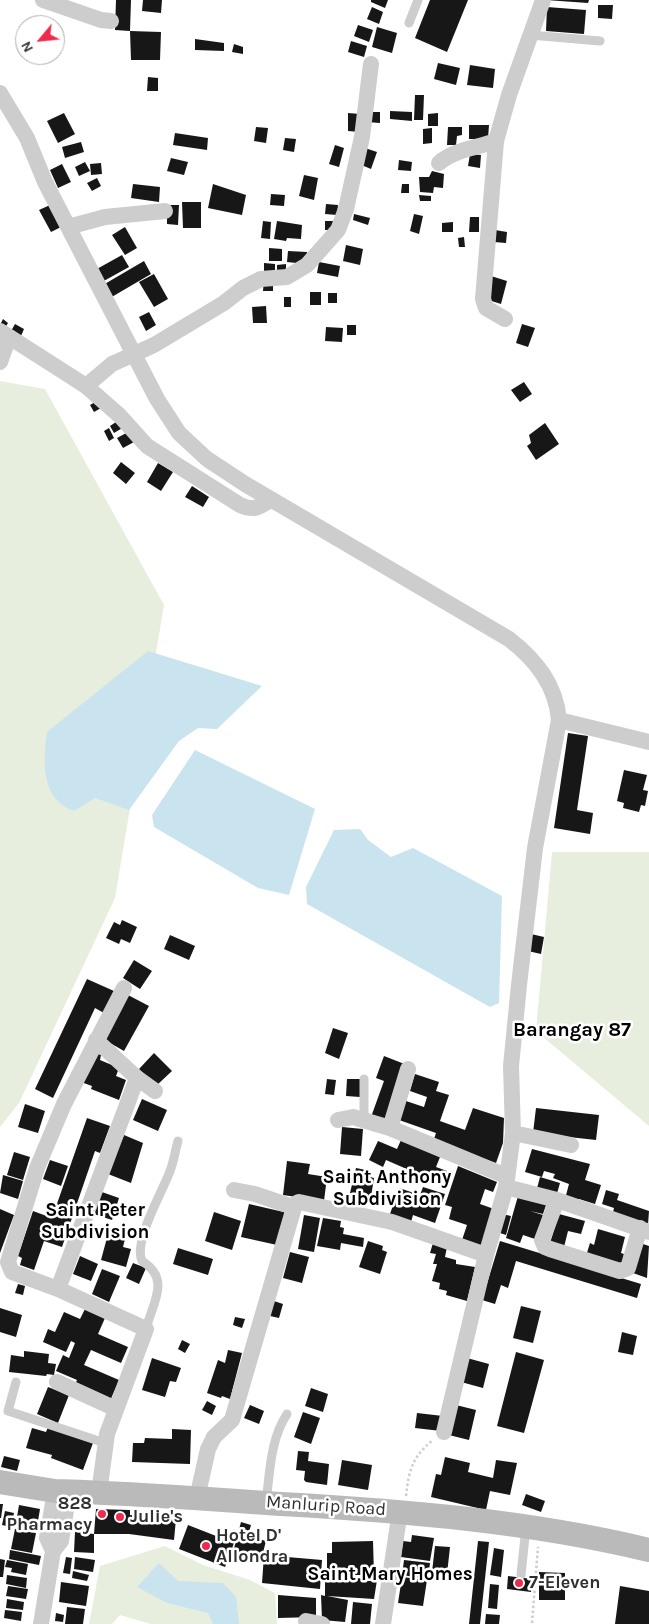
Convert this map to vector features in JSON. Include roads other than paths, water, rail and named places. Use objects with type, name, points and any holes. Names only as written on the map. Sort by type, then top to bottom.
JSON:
[{"type":"main road","name":"Manlurip Road","points":[[0,1482],[62,1492],[197,1498],[400,1511],[605,1539],[649,1550]]},
{"type":"street","points":[[43,0],[101,20],[111,21]]},
{"type":"street","points":[[505,319],[486,308],[483,299],[496,141],[509,95],[542,0]]},
{"type":"street","points":[[86,386],[112,364],[154,345],[261,279],[290,276],[307,265],[338,230],[346,209],[362,137],[371,64]]},
{"type":"street","points":[[0,93],[27,138],[45,182],[157,399],[179,433],[207,459],[270,499],[509,639],[530,655],[542,672],[558,707],[559,720],[535,848],[519,986],[511,1066],[513,1133],[506,1182],[486,1255],[444,1432]]},
{"type":"street","points":[[439,162],[451,153],[471,150],[496,141]]},
{"type":"street","points":[[68,227],[105,216],[165,211]]},
{"type":"street","points":[[0,362],[4,334],[86,386],[120,416],[147,446],[240,506],[251,510],[261,506],[270,499]]},
{"type":"street","points":[[559,720],[649,742]]},
{"type":"street","points":[[98,1493],[105,1443],[146,1328],[58,1289],[12,1272],[8,1262],[37,1168],[64,1104],[124,988]]},
{"type":"street","points":[[96,1040],[137,1078],[155,1091]]},
{"type":"street","points":[[390,1128],[408,1069]]},
{"type":"street","points":[[58,1289],[137,1078]]},
{"type":"street","points":[[338,1120],[353,1117],[390,1128],[506,1182],[644,1230],[628,1268],[620,1271],[545,1247],[542,1240],[557,1200]]},
{"type":"street","points":[[513,1133],[571,1146]]},
{"type":"street","points":[[234,1190],[255,1194],[293,1207]]},
{"type":"street","points":[[197,1498],[208,1449],[214,1437],[232,1420],[275,1278],[293,1207],[299,1202],[392,1222],[486,1255]]},
{"type":"street","points":[[57,1382],[116,1409]]},
{"type":"street","points":[[41,1624],[53,1551],[61,1541],[62,1492]]},
{"type":"street","points":[[383,1624],[400,1511]]},
{"type":"street","points":[[306,1621],[322,1624]]},
{"type":"lane","points":[[409,23],[418,0]]},
{"type":"lane","points":[[530,35],[600,41]]},
{"type":"lane","points":[[364,1079],[364,1119]]},
{"type":"lane","points":[[146,1328],[158,1287],[158,1278],[151,1267],[142,1261],[140,1251],[152,1211],[171,1170],[178,1141]]},
{"type":"lane","points":[[16,1382],[8,1411],[105,1443]]},
{"type":"lane","points":[[266,1503],[274,1441],[279,1426],[287,1414]]},
{"type":"lane","points":[[521,1575],[533,1528]]},
{"type":"water","points":[[148,651],[262,686],[217,729],[198,728],[179,741],[129,810],[95,798],[74,811],[55,798],[49,788],[45,766],[47,732]]},
{"type":"water","points":[[195,750],[315,809],[289,895],[258,888],[154,827],[152,815]]},
{"type":"water","points":[[360,829],[368,840],[391,857],[413,848],[502,896],[499,1003],[490,1007],[307,904],[306,887],[334,830]]},
{"type":"water","points":[[159,1563],[178,1581],[223,1583],[236,1597],[239,1624],[213,1624],[208,1613],[167,1603],[137,1587]]},
{"type":"place","name":"828 Pharmacy","points":[[102,1514]]},
{"type":"place","name":"Julie's","points":[[120,1517]]},
{"type":"place","name":"Hotel D' Allondra","points":[[206,1546]]},
{"type":"place","name":"7-Eleven","points":[[519,1583]]},
{"type":"district","name":"Barangay 87","points":[[572,1030]]},
{"type":"district","name":"Saint Anthony Subdivision","points":[[387,1189]]},
{"type":"district","name":"Saint Peter Subdivision","points":[[95,1222]]},
{"type":"district","name":"Saint Mary Homes","points":[[390,1575]]}]
